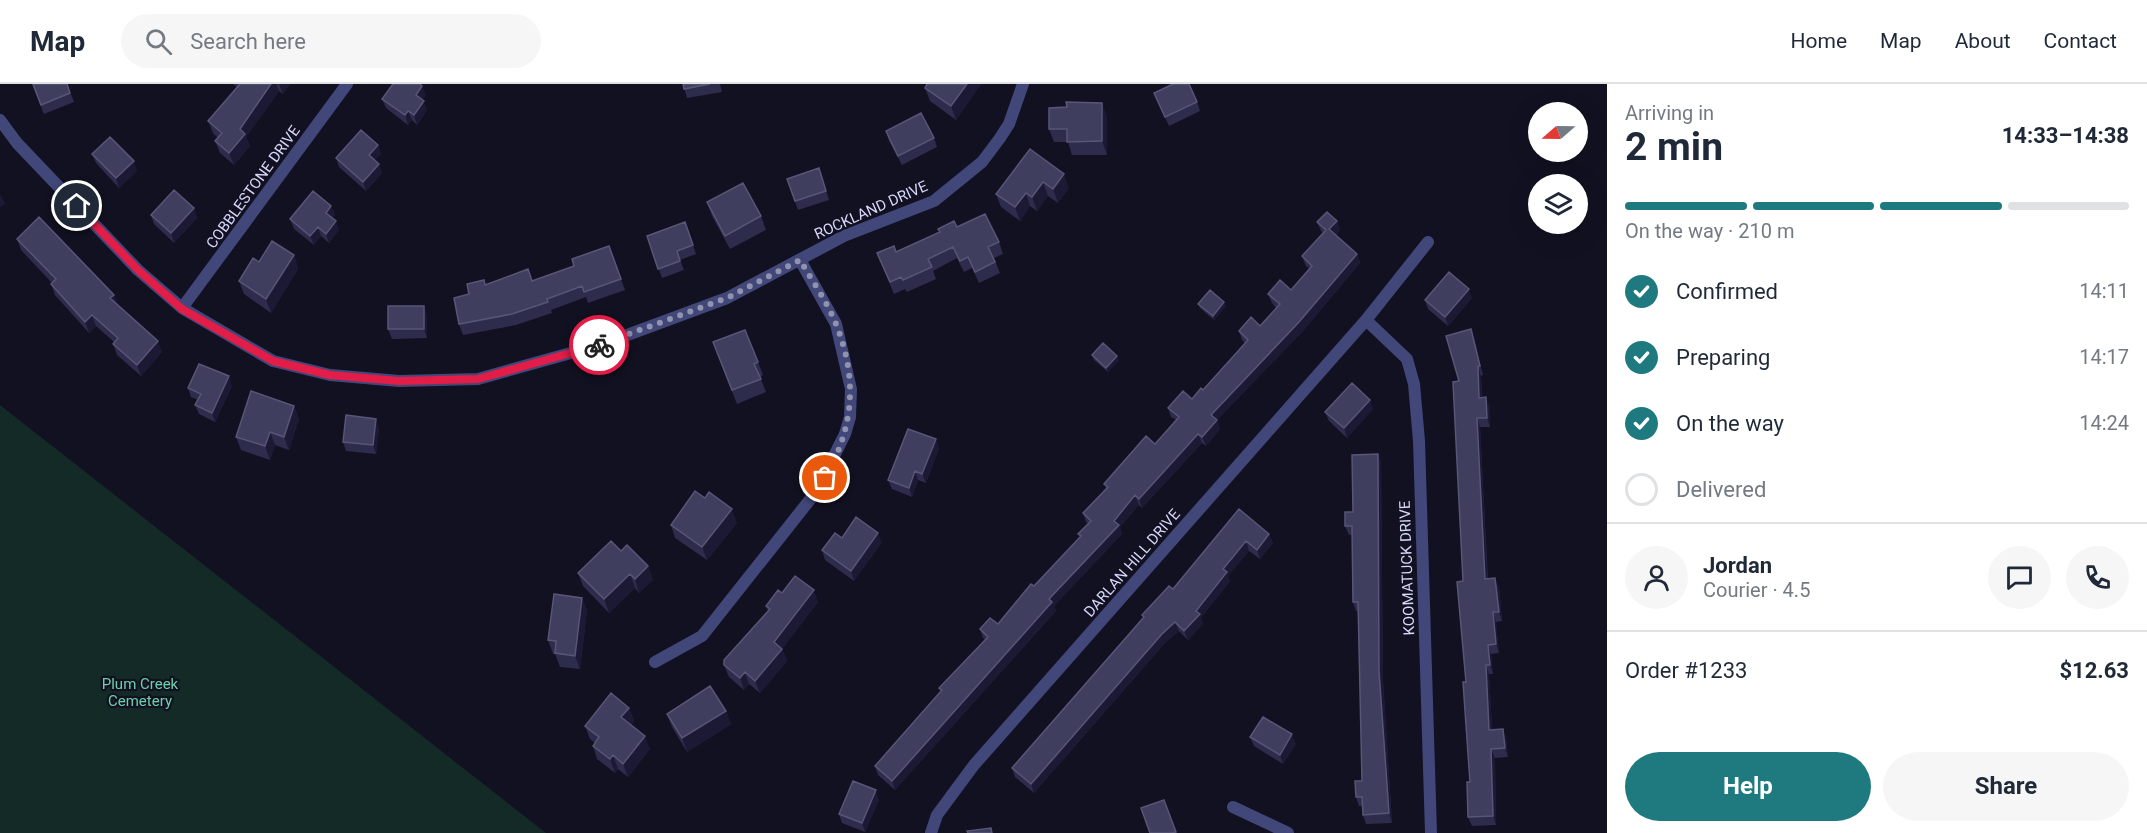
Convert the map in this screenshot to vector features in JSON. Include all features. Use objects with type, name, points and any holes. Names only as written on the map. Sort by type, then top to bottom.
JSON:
[{"type":"street","name":"COBBLESTONE DRIVE","points":[[182,309],[347,84]]},
{"type":"street","name":"ROCKLAND DRIVE","points":[[0,120],[16,143],[138,270],[182,309],[273,361],[318,372],[399,381],[478,379],[603,344],[717,302],[844,236],[934,201],[982,162],[1009,124],[1023,84]]},
{"type":"street","name":"DARLAN HILL DRIVE","points":[[931,833],[937,815],[974,765],[1366,320],[1428,242]]},
{"type":"street","points":[[655,662],[702,636],[816,492],[845,434],[850,417],[851,389],[836,324],[800,260]]},
{"type":"street","name":"KOOMATUCK DRIVE","points":[[1366,320],[1407,359],[1414,384],[1419,441],[1431,833]]},
{"type":"street","points":[[1233,807],[1288,833]]},
{"type":"green space","name":"Plum Creek Cemetery","points":[[0,405],[546,833],[0,833]]},
{"type":"building","points":[[33,84],[67,84],[70,93],[41,105]]},
{"type":"building","points":[[240,84],[271,84],[240,129],[245,134],[229,153],[215,141],[222,133],[208,121]]},
{"type":"building","points":[[393,84],[420,84],[422,86],[416,95],[424,101],[414,115],[408,111],[405,115],[382,99]]},
{"type":"building","points":[[683,84],[710,84],[684,89]]},
{"type":"building","points":[[927,84],[967,84],[951,106],[925,88]]},
{"type":"building","points":[[1173,84],[1189,84],[1197,102],[1165,117],[1154,93]]},
{"type":"building","points":[[1066,102],[1102,103],[1102,141],[1067,142],[1067,129],[1049,129],[1049,108],[1067,107]]},
{"type":"building","points":[[921,113],[934,138],[898,156],[886,131]]},
{"type":"building","points":[[361,130],[378,145],[369,155],[379,164],[363,182],[336,158]]},
{"type":"building","points":[[110,137],[134,161],[116,178],[92,154]]},
{"type":"building","points":[[1030,149],[1064,174],[1053,189],[1043,182],[1032,197],[1026,193],[1015,207],[996,194]]},
{"type":"building","points":[[819,168],[826,191],[795,201],[787,179]]},
{"type":"building","points":[[743,183],[761,216],[725,236],[707,202]]},
{"type":"building","points":[[174,190],[194,208],[171,233],[151,215]]},
{"type":"building","points":[[313,191],[331,206],[326,213],[336,221],[326,234],[318,227],[310,236],[290,219]]},
{"type":"building","points":[[1327,212],[1337,221],[1329,229],[1357,254],[1299,322],[1211,415],[1217,420],[1202,437],[1198,434],[1139,499],[1135,495],[1114,521],[1119,525],[1049,599],[1052,602],[892,781],[875,766],[942,690],[939,688],[988,637],[980,629],[990,618],[998,624],[1031,584],[1034,586],[1081,536],[1078,534],[1091,521],[1083,513],[1108,487],[1104,484],[1146,436],[1155,444],[1179,417],[1168,408],[1183,391],[1192,399],[1201,388],[1203,390],[1248,340],[1239,331],[1251,317],[1260,326],[1280,304],[1268,294],[1280,280],[1291,290],[1312,266],[1302,256],[1326,230],[1317,222]]},
{"type":"building","points":[[985,214],[999,242],[988,247],[995,262],[975,272],[968,257],[960,261],[953,247],[928,259],[932,267],[903,280],[901,277],[890,282],[877,253],[894,246],[896,252],[940,232],[938,229],[954,221],[957,227]]},
{"type":"building","points":[[39,217],[114,295],[110,298],[158,341],[137,365],[113,344],[118,338],[92,315],[85,322],[51,284],[56,279],[17,239]]},
{"type":"building","points":[[685,222],[693,245],[677,251],[680,261],[658,269],[647,236]]},
{"type":"building","points":[[272,241],[294,255],[266,299],[239,281],[253,258],[259,262]]},
{"type":"building","points":[[609,246],[621,279],[584,292],[582,286],[547,299],[548,302],[512,314],[459,324],[454,298],[469,294],[467,284],[484,280],[485,285],[528,269],[532,281],[574,266],[572,259]]},
{"type":"building","points":[[1449,272],[1469,289],[1445,317],[1425,300]]},
{"type":"building","points":[[1210,290],[1224,302],[1213,316],[1198,304]]},
{"type":"building","points":[[388,306],[424,306],[424,329],[388,329]]},
{"type":"building","points":[[1471,329],[1480,366],[1478,366],[1479,398],[1486,397],[1487,418],[1477,418],[1485,579],[1495,578],[1499,612],[1493,612],[1496,644],[1488,645],[1490,665],[1486,665],[1489,730],[1503,729],[1505,748],[1491,749],[1493,816],[1468,817],[1467,782],[1470,782],[1463,682],[1466,682],[1457,582],[1463,581],[1453,382],[1459,381],[1446,336]]},
{"type":"building","points":[[745,330],[758,362],[754,364],[761,379],[732,390],[713,342]]},
{"type":"building","points":[[1103,343],[1117,356],[1106,368],[1092,355]]},
{"type":"building","points":[[199,364],[229,376],[212,413],[195,405],[201,394],[188,388]]},
{"type":"building","points":[[1352,383],[1370,400],[1344,428],[1325,412]]},
{"type":"building","points":[[251,391],[294,406],[284,437],[270,432],[265,446],[236,437]]},
{"type":"building","points":[[346,415],[376,419],[373,445],[343,442]]},
{"type":"building","points":[[908,429],[936,439],[922,474],[915,471],[909,488],[888,480]]},
{"type":"building","points":[[1378,454],[1379,671],[1389,813],[1363,815],[1362,797],[1356,797],[1355,781],[1362,781],[1358,602],[1353,602],[1352,526],[1345,526],[1345,512],[1353,512],[1352,455]]},
{"type":"building","points":[[695,491],[705,498],[709,492],[732,509],[702,547],[671,525]]},
{"type":"building","points":[[1239,509],[1269,534],[1257,550],[1246,541],[1223,569],[1227,572],[1196,611],[1200,614],[1184,631],[1175,622],[1162,634],[1031,784],[1012,768],[1144,617],[1142,615],[1169,586],[1173,589]]},
{"type":"building","points":[[856,517],[878,533],[851,571],[822,550],[835,533],[842,538]]},
{"type":"building","points":[[611,541],[621,551],[627,545],[648,566],[635,579],[630,574],[604,599],[578,573]]},
{"type":"building","points":[[795,576],[814,590],[774,642],[782,649],[755,681],[745,672],[740,678],[724,665],[724,660],[770,609],[766,606],[778,590],[782,593]]},
{"type":"building","points":[[554,594],[582,598],[575,656],[555,653],[556,641],[548,640]]},
{"type":"building","points":[[710,686],[726,711],[682,738],[667,714]]},
{"type":"building","points":[[611,693],[629,708],[621,717],[645,736],[623,764],[613,755],[610,759],[593,746],[599,737],[585,726]]},
{"type":"building","points":[[1263,717],[1292,734],[1280,755],[1250,737]]},
{"type":"building","points":[[853,781],[876,790],[862,823],[839,814]]},
{"type":"building","points":[[1164,800],[1176,832],[1150,833],[1141,808]]},
{"type":"building","points":[[991,828],[992,833],[968,833],[967,831]]},
{"type":"way so far","points":[[599,345],[727,298],[800,260],[836,324],[851,389],[850,417],[833,464],[825,478]]},
{"type":"route","points":[[77,206],[138,270],[182,309],[273,361],[330,375],[399,381],[478,379],[599,345]]}]
